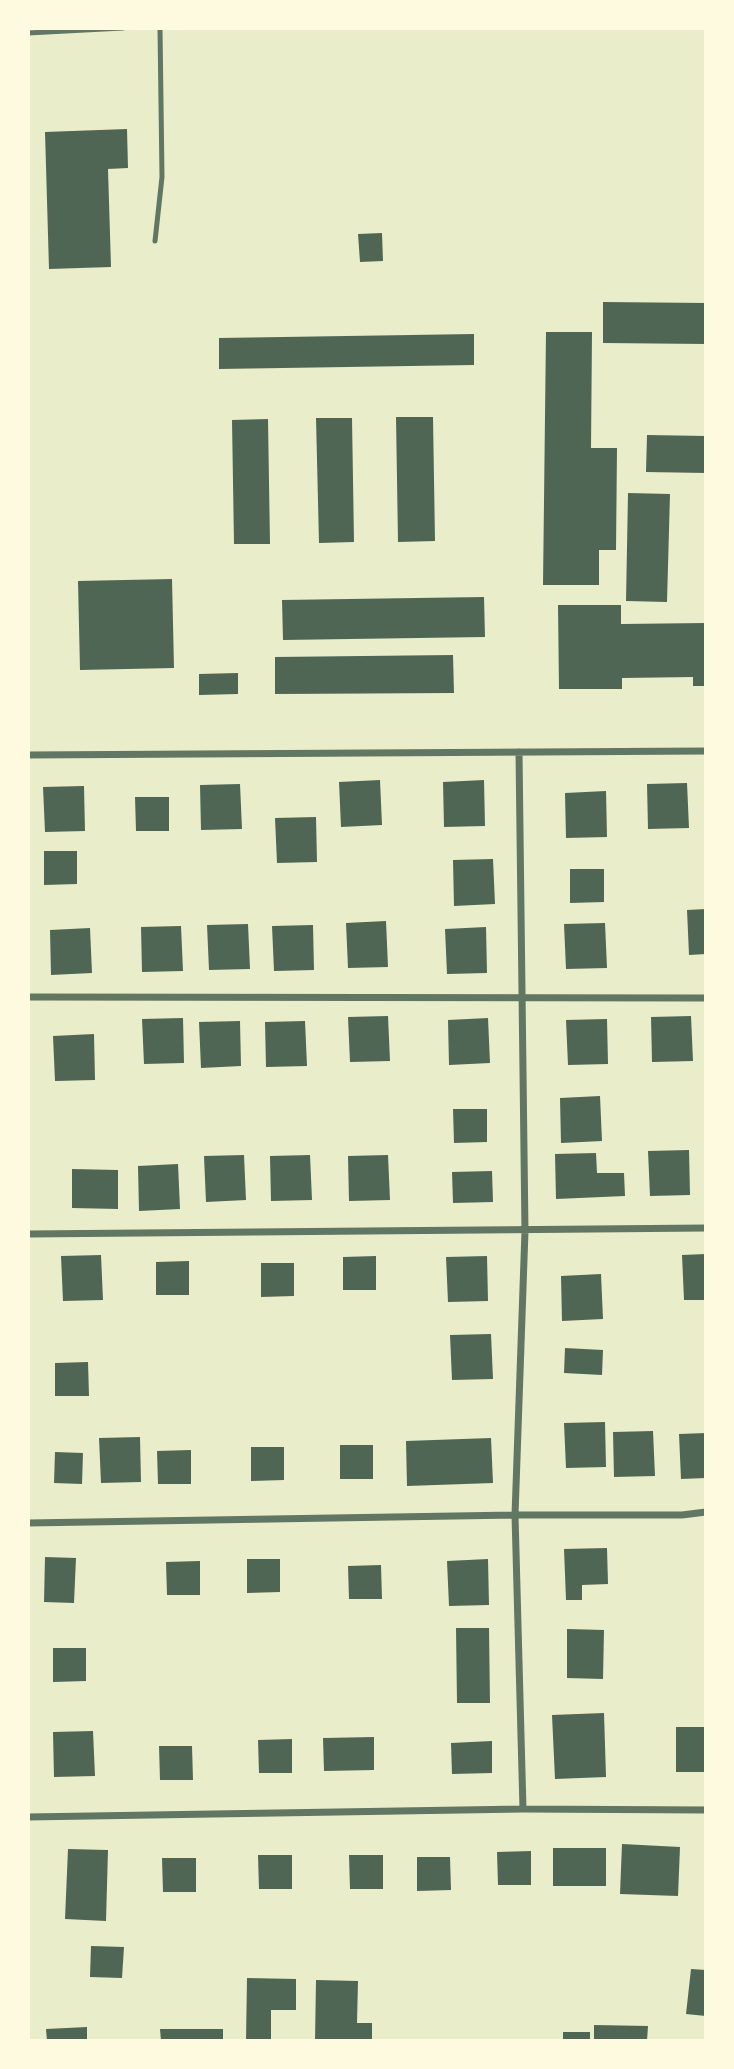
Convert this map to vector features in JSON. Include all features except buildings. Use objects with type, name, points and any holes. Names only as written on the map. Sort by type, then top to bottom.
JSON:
[{"type":"street","points":[[28,755],[706,751]]},
{"type":"street","points":[[519,752],[525,1231],[515,1515],[523,1809]]},
{"type":"street","points":[[28,997],[706,998]]},
{"type":"street","points":[[28,1234],[706,1228]]},
{"type":"street","points":[[28,1523],[682,1515],[706,1512]]},
{"type":"street","points":[[28,1817],[523,1809],[706,1810]]},
{"type":"lane","points":[[28,33],[123,28]]},
{"type":"lane","points":[[155,241],[162,177],[160,28]]}]
